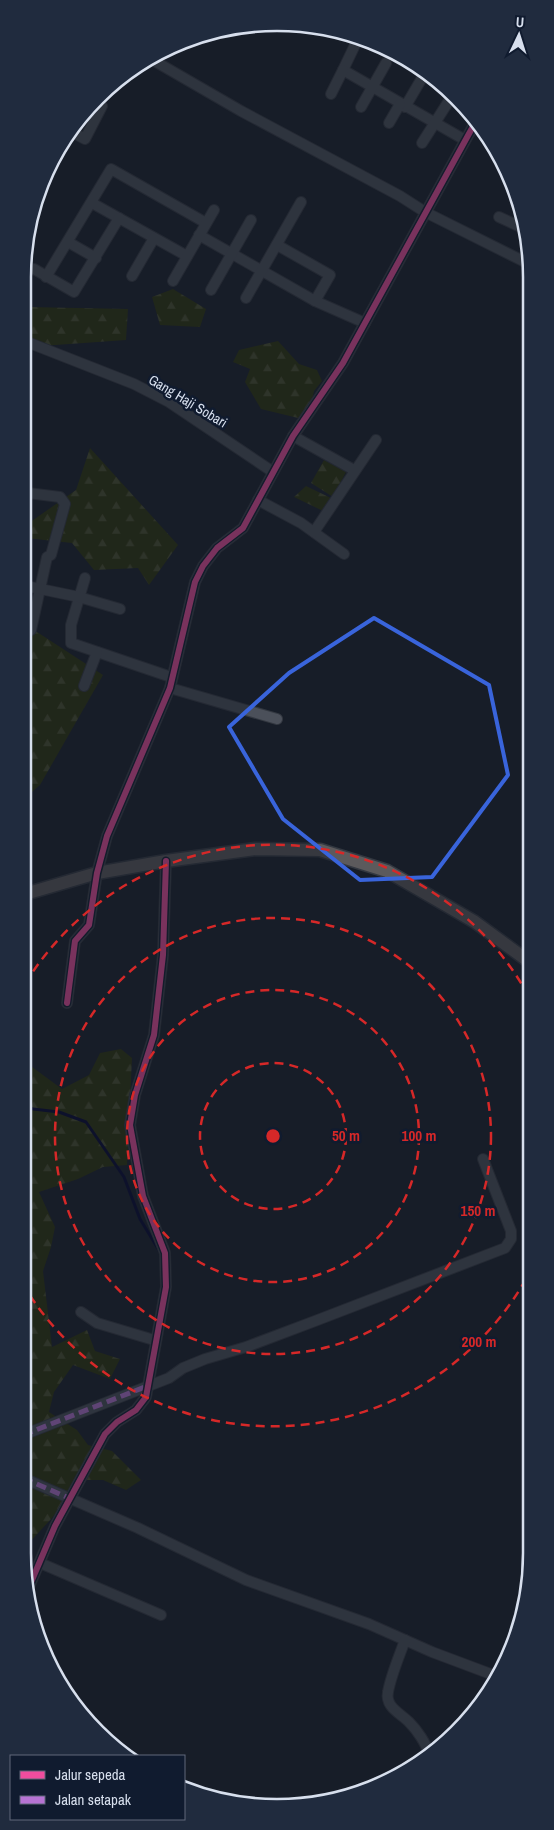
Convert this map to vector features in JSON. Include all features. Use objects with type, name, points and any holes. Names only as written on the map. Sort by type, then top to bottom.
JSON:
[{"type":"main road","points":[[31,892],[97,873],[166,861],[255,848],[320,850],[393,875],[475,922],[523,957]]},
{"type":"street","points":[[331,94],[355,46]]},
{"type":"street","points":[[360,107],[386,62]]},
{"type":"street","points":[[157,63],[241,111],[400,196],[425,212],[522,257]]},
{"type":"street","points":[[343,70],[465,140]]},
{"type":"street","points":[[389,123],[422,78]]},
{"type":"street","points":[[422,143],[449,101]]},
{"type":"street","points":[[77,135],[85,139],[101,105]]},
{"type":"street","points":[[66,1002],[74,945],[89,925],[97,873],[107,836],[170,688],[171,677],[183,636],[195,582],[203,566],[217,548],[243,528],[293,436],[343,363],[472,127]]},
{"type":"street","points":[[46,277],[111,170],[206,223]]},
{"type":"street","points":[[246,298],[301,202]]},
{"type":"street","points":[[92,203],[187,256]]},
{"type":"street","points":[[173,281],[214,210]]},
{"type":"street","points":[[499,217],[517,225]]},
{"type":"street","points":[[34,269],[74,292],[119,218]]},
{"type":"street","points":[[211,290],[251,220]]},
{"type":"street","points":[[199,236],[315,301],[365,323]]},
{"type":"street","points":[[132,276],[154,238]]},
{"type":"street","points":[[68,242],[96,258]]},
{"type":"street","points":[[277,245],[330,275],[315,301]]},
{"type":"street","name":"Gang Haji Sobari","points":[[31,344],[134,384],[169,402],[273,472]]},
{"type":"street","points":[[293,436],[354,470]]},
{"type":"street","points":[[314,532],[376,440]]},
{"type":"street","points":[[31,494],[60,497],[65,504],[51,555],[47,557],[40,590],[31,610],[31,630]]},
{"type":"street","points":[[258,500],[314,532],[344,554]]},
{"type":"street","points":[[85,578],[71,625],[71,644],[171,677]]},
{"type":"street","points":[[31,587],[79,597],[120,610]]},
{"type":"street","points":[[84,686],[97,652]]},
{"type":"street","points":[[170,688],[277,719]]},
{"type":"street","points":[[33,1579],[55,1526],[104,1434],[117,1422],[136,1410],[146,1397],[150,1385],[154,1340],[166,1287],[165,1253],[142,1196],[130,1125],[135,1095],[154,1035],[163,955],[166,861]]},
{"type":"street","points":[[31,1432],[169,1378],[183,1368],[205,1359],[246,1347],[505,1248],[511,1239],[511,1231],[483,1159]]},
{"type":"street","points":[[81,1312],[97,1323],[154,1340]]},
{"type":"street","points":[[31,1482],[138,1528],[246,1580],[368,1624],[491,1674]]},
{"type":"street","points":[[40,1563],[161,1615]]},
{"type":"street","points":[[405,1640],[387,1694],[390,1704],[396,1712],[409,1721],[427,1748]]},
{"type":"highlighted area","points":[[374,618],[489,685],[508,775],[432,877],[360,880],[283,819],[229,727],[289,673]]},
{"type":"green space","points":[[173,289],[206,309],[200,327],[160,325],[152,297]]},
{"type":"green space","points":[[31,307],[128,309],[126,340],[31,347]]},
{"type":"green space","points":[[278,341],[299,364],[317,370],[322,381],[314,391],[311,405],[298,418],[261,409],[245,382],[250,369],[233,362],[239,350]]},
{"type":"green space","points":[[90,448],[178,545],[149,585],[138,568],[94,570],[72,543],[31,539],[31,522],[76,490]]},
{"type":"green space","points":[[324,460],[346,472],[333,497],[311,483]]},
{"type":"green space","points":[[306,486],[333,499],[323,511],[294,497]]},
{"type":"green space","points":[[31,630],[34,630],[103,675],[40,785],[31,793]]},
{"type":"green space","points":[[121,1049],[132,1058],[127,1165],[103,1167],[78,1179],[39,1192],[55,1227],[43,1271],[52,1347],[87,1330],[95,1351],[120,1359],[110,1379],[73,1365],[54,1392],[49,1412],[77,1430],[88,1445],[112,1451],[141,1480],[126,1490],[103,1480],[81,1480],[52,1518],[31,1541],[31,1066],[62,1089],[89,1075],[100,1053]]},
{"type":"waterway","points":[[31,1108],[59,1112],[86,1122],[124,1177],[140,1219],[160,1252]]},
{"type":"marked path","points":[[31,1432],[150,1385]]},
{"type":"marked path","points":[[31,1482],[71,1499]]},
{"type":"cycle path","points":[[67,1003],[75,941],[89,925],[97,873],[107,836],[170,688],[195,582],[203,566],[217,548],[243,528],[293,436],[343,363],[472,128]]},
{"type":"cycle path","points":[[33,1579],[55,1526],[105,1434],[117,1422],[136,1410],[146,1397],[166,1287],[165,1253],[143,1196],[130,1125],[135,1095],[154,1035],[163,955],[166,861]]}]
